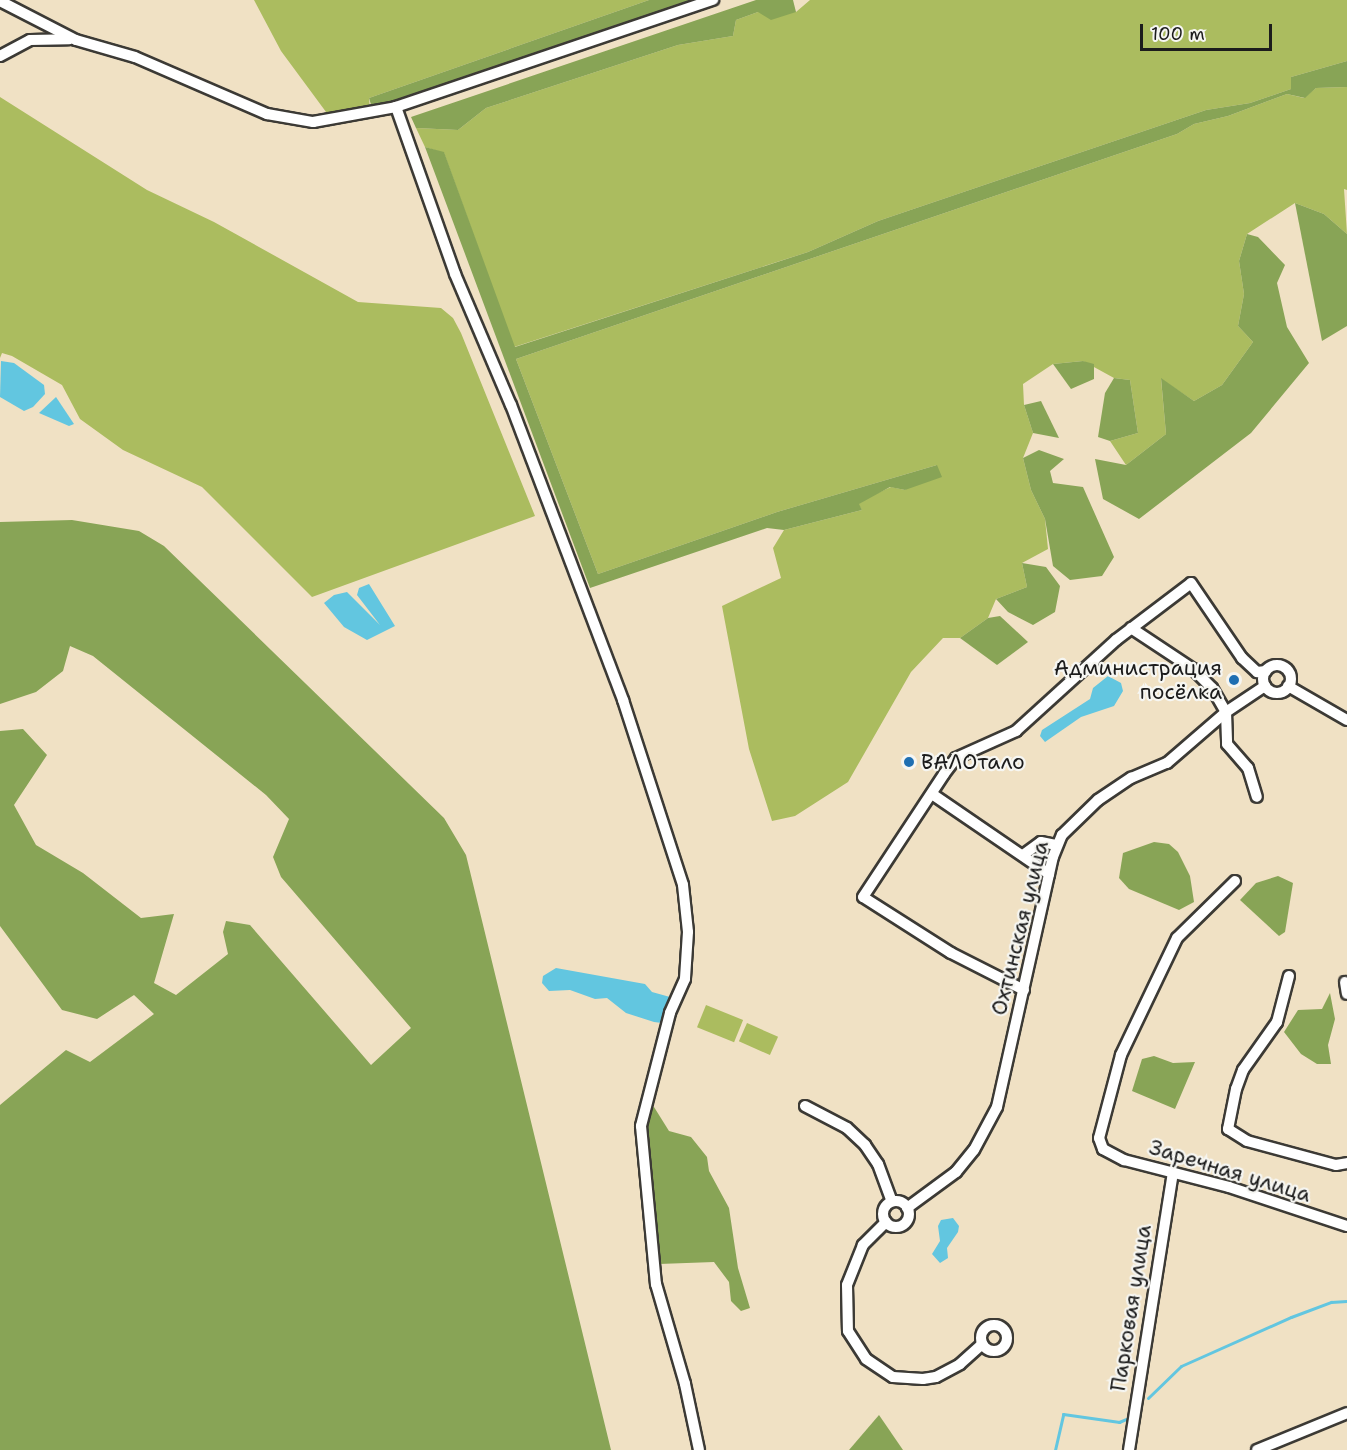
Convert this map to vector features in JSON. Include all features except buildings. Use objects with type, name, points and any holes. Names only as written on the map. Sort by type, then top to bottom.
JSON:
[{"type":"street","points":[[0,1],[76,40],[135,57],[267,114],[313,122],[396,107],[714,0]]},
{"type":"street","points":[[0,56],[30,40],[76,40]]},
{"type":"street","points":[[396,107],[455,274],[515,415],[623,700],[683,885],[688,932],[685,979],[670,1013],[641,1126],[656,1284],[685,1384],[699,1450]]},
{"type":"street","points":[[1024,990],[951,953],[863,897],[956,758],[1016,730],[1131,628],[1191,583],[1242,658],[1257,672],[1266,671],[1270,667],[1283,667],[1290,678],[1288,686],[1280,693],[1265,686],[1266,671]]},
{"type":"street","points":[[1131,628],[1193,669],[1212,688],[1226,712],[1227,744],[1248,768],[1257,797]]},
{"type":"street","name":"Охтинская улица","points":[[886,1222],[900,1227],[909,1217],[907,1209],[956,1172],[986,1131],[997,1107],[1056,845],[1098,800],[1131,778],[1167,763],[1226,712],[1265,686]]},
{"type":"street","points":[[1288,686],[1347,720]]},
{"type":"street","points":[[932,794],[1050,874]]},
{"type":"street","points":[[1023,855],[1041,842],[1056,845]]},
{"type":"street","name":"Заречная улица","points":[[1235,881],[1177,938],[1121,1055],[1099,1128],[1103,1149],[1124,1160],[1173,1172],[1347,1226]]},
{"type":"street","points":[[1289,976],[1277,1022],[1243,1070],[1236,1089],[1228,1129],[1247,1142],[1336,1165],[1347,1163]]},
{"type":"street","points":[[1345,982],[1347,994]]},
{"type":"street","points":[[805,1106],[848,1128],[865,1145],[878,1164],[892,1202],[899,1202],[907,1209]]},
{"type":"street","name":"Парковая улица","points":[[1129,1450],[1173,1172]]},
{"type":"street","name":"Охтинская улица","points":[[886,1222],[883,1212],[892,1202]]},
{"type":"street","name":"Охтинская улица","points":[[886,1222],[863,1245],[847,1285],[848,1332],[866,1359],[893,1377],[923,1379],[936,1377],[960,1364],[982,1344]]},
{"type":"street","points":[[1257,1450],[1346,1417]]},
{"type":"green space","points":[[254,0],[649,0],[369,98],[370,110],[329,116],[281,51]]},
{"type":"green space","points":[[649,0],[700,0],[372,108],[369,98]]},
{"type":"green space","points":[[756,0],[793,0],[796,12],[771,20],[758,12],[736,20],[733,36],[678,45],[486,108],[458,130],[416,128],[411,117]]},
{"type":"green space","points":[[810,0],[1347,0],[1347,61],[1291,77],[1291,89],[1250,103],[1206,110],[878,221],[808,252],[514,347],[444,153],[425,147],[416,128],[458,130],[486,108],[678,45],[733,36],[736,20],[758,12],[796,12]]},
{"type":"green space","points":[[1347,61],[1347,87],[1316,88],[1305,98],[1287,94],[1228,116],[1194,124],[1177,134],[516,359],[598,574],[777,512],[937,465],[942,477],[905,490],[890,487],[859,504],[862,510],[784,530],[767,528],[590,588],[425,147],[444,152],[515,347],[808,252],[878,221],[1206,110],[1250,103],[1291,89],[1291,77]]},
{"type":"green space","points":[[1347,87],[1347,190],[1344,189],[1347,234],[1324,214],[1295,203],[1247,234],[1239,261],[1244,294],[1238,326],[1253,342],[1222,385],[1194,401],[1161,379],[1166,434],[1126,465],[1110,441],[1138,433],[1130,380],[1114,378],[1083,361],[1053,364],[1023,384],[1024,405],[1033,433],[1023,458],[1031,490],[1045,519],[1048,549],[1022,563],[1027,587],[996,599],[988,618],[960,638],[943,638],[911,672],[848,782],[795,816],[772,821],[749,749],[722,606],[781,578],[773,548],[784,530],[862,510],[858,504],[891,487],[905,490],[937,465],[777,512],[598,574],[516,359],[1177,134],[1194,124],[1228,116],[1287,94],[1304,98],[1316,88]]},
{"type":"green space","points":[[0,97],[147,190],[214,222],[358,302],[441,308],[453,318],[461,333],[535,516],[312,597],[202,487],[123,450],[80,419],[62,385],[12,356],[2,353],[0,358]]},
{"type":"green space","points":[[1295,203],[1324,214],[1347,234],[1347,326],[1322,341]]},
{"type":"green space","points":[[1247,234],[1258,237],[1285,265],[1277,283],[1287,327],[1309,363],[1251,433],[1139,519],[1103,499],[1095,459],[1126,465],[1166,434],[1161,378],[1194,401],[1222,385],[1253,342],[1238,326],[1244,294],[1239,261]]},
{"type":"green space","points":[[1083,361],[1094,364],[1094,379],[1071,389],[1053,364]]},
{"type":"green space","points":[[1114,378],[1130,380],[1138,433],[1110,441],[1098,437],[1105,393]]},
{"type":"green space","points":[[1041,401],[1059,438],[1033,433],[1024,405]]},
{"type":"green space","points":[[1039,450],[1064,459],[1050,471],[1053,483],[1083,487],[1114,557],[1102,576],[1070,580],[1053,566],[1045,519],[1031,490],[1023,458]]},
{"type":"green space","points":[[72,520],[139,531],[164,546],[444,818],[466,855],[611,1450],[0,1450],[0,1105],[66,1050],[90,1062],[154,1014],[134,995],[97,1019],[62,1010],[0,926],[0,731],[23,729],[47,755],[14,805],[36,845],[83,873],[141,918],[174,914],[154,983],[176,995],[228,954],[223,932],[226,921],[250,925],[371,1065],[411,1028],[281,877],[273,857],[289,819],[266,795],[93,656],[70,646],[63,671],[36,692],[0,704],[0,522]]},
{"type":"green space","points":[[1022,563],[1046,567],[1060,586],[1055,612],[1033,625],[1008,612],[996,599],[1027,587]]},
{"type":"green space","points":[[1000,616],[1028,642],[997,665],[960,638],[988,618]]},
{"type":"green space","points":[[1154,842],[1169,844],[1178,852],[1190,876],[1194,902],[1179,910],[1129,889],[1119,878],[1123,853]]},
{"type":"green space","points":[[1278,876],[1293,883],[1285,932],[1279,936],[1240,900],[1256,883]]},
{"type":"green space","points":[[1330,993],[1335,1019],[1328,1045],[1331,1064],[1317,1064],[1301,1054],[1284,1032],[1298,1010],[1322,1009]]},
{"type":"green space","points":[[706,1005],[743,1020],[734,1042],[697,1027]]},
{"type":"green space","points":[[747,1023],[778,1037],[770,1055],[739,1041]]},
{"type":"green space","points":[[1154,1056],[1173,1063],[1195,1062],[1175,1109],[1132,1091],[1142,1059]]},
{"type":"green space","points":[[654,1107],[669,1131],[691,1137],[707,1157],[709,1171],[729,1208],[738,1268],[750,1308],[741,1311],[731,1301],[729,1282],[714,1262],[659,1264],[646,1131],[650,1108]]},
{"type":"green space","points":[[879,1415],[903,1450],[849,1450]]},
{"type":"water","points":[[1,361],[14,363],[44,385],[45,394],[33,407],[24,411],[0,397]]},
{"type":"water","points":[[56,397],[74,424],[69,426],[39,413]]},
{"type":"water","points":[[369,584],[395,626],[367,640],[344,627],[324,603],[334,595],[347,592],[380,625],[357,595],[359,588]]},
{"type":"water","points":[[1108,676],[1121,683],[1123,691],[1114,706],[1081,717],[1045,742],[1040,736],[1042,730],[1090,699],[1093,688]]},
{"type":"water","points":[[556,968],[645,984],[652,992],[670,997],[671,1002],[662,1023],[626,1013],[607,998],[595,999],[570,990],[549,991],[542,983],[543,976]]},
{"type":"water","points":[[953,1218],[959,1226],[958,1232],[947,1248],[948,1258],[940,1263],[932,1254],[940,1241],[938,1226],[941,1220]]},
{"type":"waterway","points":[[1148,1398],[1181,1366],[1291,1317],[1331,1302],[1347,1301]]},
{"type":"waterway","points":[[1055,1450],[1063,1414],[1119,1422],[1126,1419]]},
{"type":"place","name":"Администрация посёлка","points":[[1234,680]]},
{"type":"place","name":"ВАЛОтало","points":[[909,762]]}]
